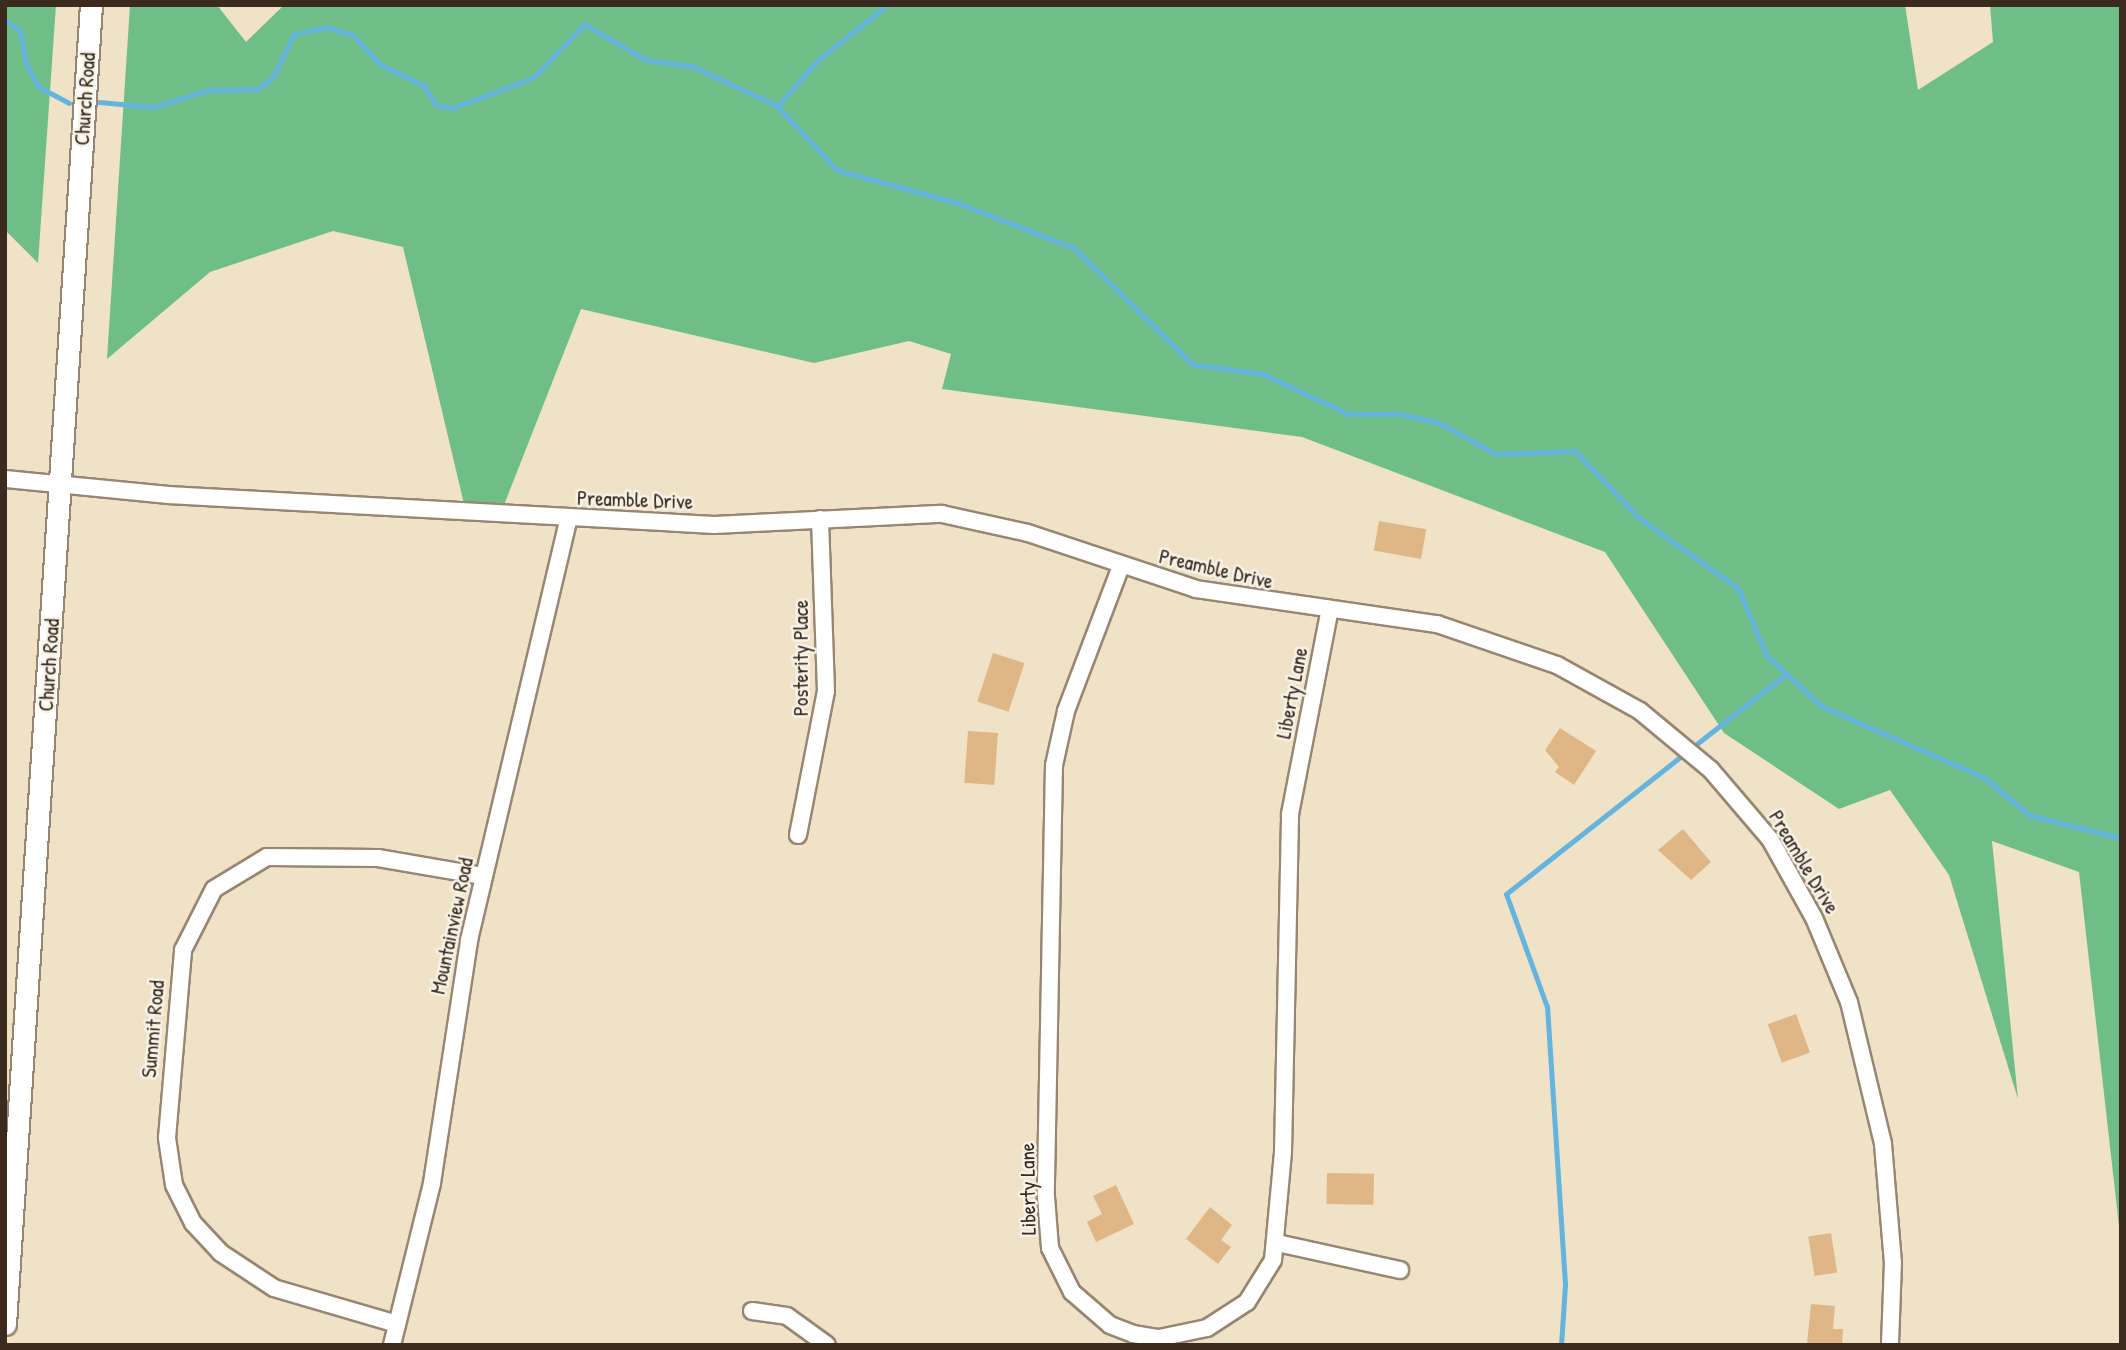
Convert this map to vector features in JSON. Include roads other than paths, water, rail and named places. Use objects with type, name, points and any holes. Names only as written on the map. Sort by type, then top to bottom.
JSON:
[{"type":"main road","name":"Church Road","points":[[6,1312],[91,5]]},
{"type":"street","name":"Preamble Drive","points":[[5,479],[569,519],[741,525],[912,513],[973,519],[1225,596],[1437,624],[1557,665],[1665,730],[1752,816],[1814,918],[1858,1031],[1888,1194],[1890,1345]]},
{"type":"street","name":"Mountainview Road","points":[[392,1345],[432,1183],[483,876],[569,519]]},
{"type":"street","name":"Posterity Place","points":[[798,835],[826,691],[820,519]]},
{"type":"street","name":"Liberty Lane","points":[[1121,566],[1066,711],[1054,765],[1050,1248],[1059,1271],[1089,1310],[1110,1325],[1158,1338],[1184,1336],[1229,1317],[1263,1283],[1277,1243],[1289,832],[1330,609]]},
{"type":"street","name":"Summit Road","points":[[397,1324],[274,1287],[221,1254],[193,1223],[174,1185],[167,1138],[183,950],[214,889],[267,857],[378,858],[483,876]]},
{"type":"street","points":[[1277,1243],[1400,1270]]},
{"type":"street","points":[[752,1311],[787,1316],[827,1345]]},
{"type":"waterway","points":[[777,106],[818,60],[887,5]]},
{"type":"waterway","points":[[5,20],[20,30],[26,64],[39,87],[69,103]]},
{"type":"waterway","points":[[99,102],[153,107],[208,90],[258,89],[273,77],[294,34],[326,27],[353,35],[381,65],[423,85],[436,105],[453,108],[534,77],[584,24],[646,60],[692,66],[777,106],[837,170],[958,203],[1074,248],[1192,364],[1263,374],[1348,414],[1401,414],[1439,423],[1496,454],[1575,451],[1639,518],[1738,588],[1766,655],[1821,706],[1985,778],[2029,815],[2121,838]]},
{"type":"waterway","points":[[1561,1345],[1565,1284],[1547,1007],[1506,894],[1783,676]]}]
